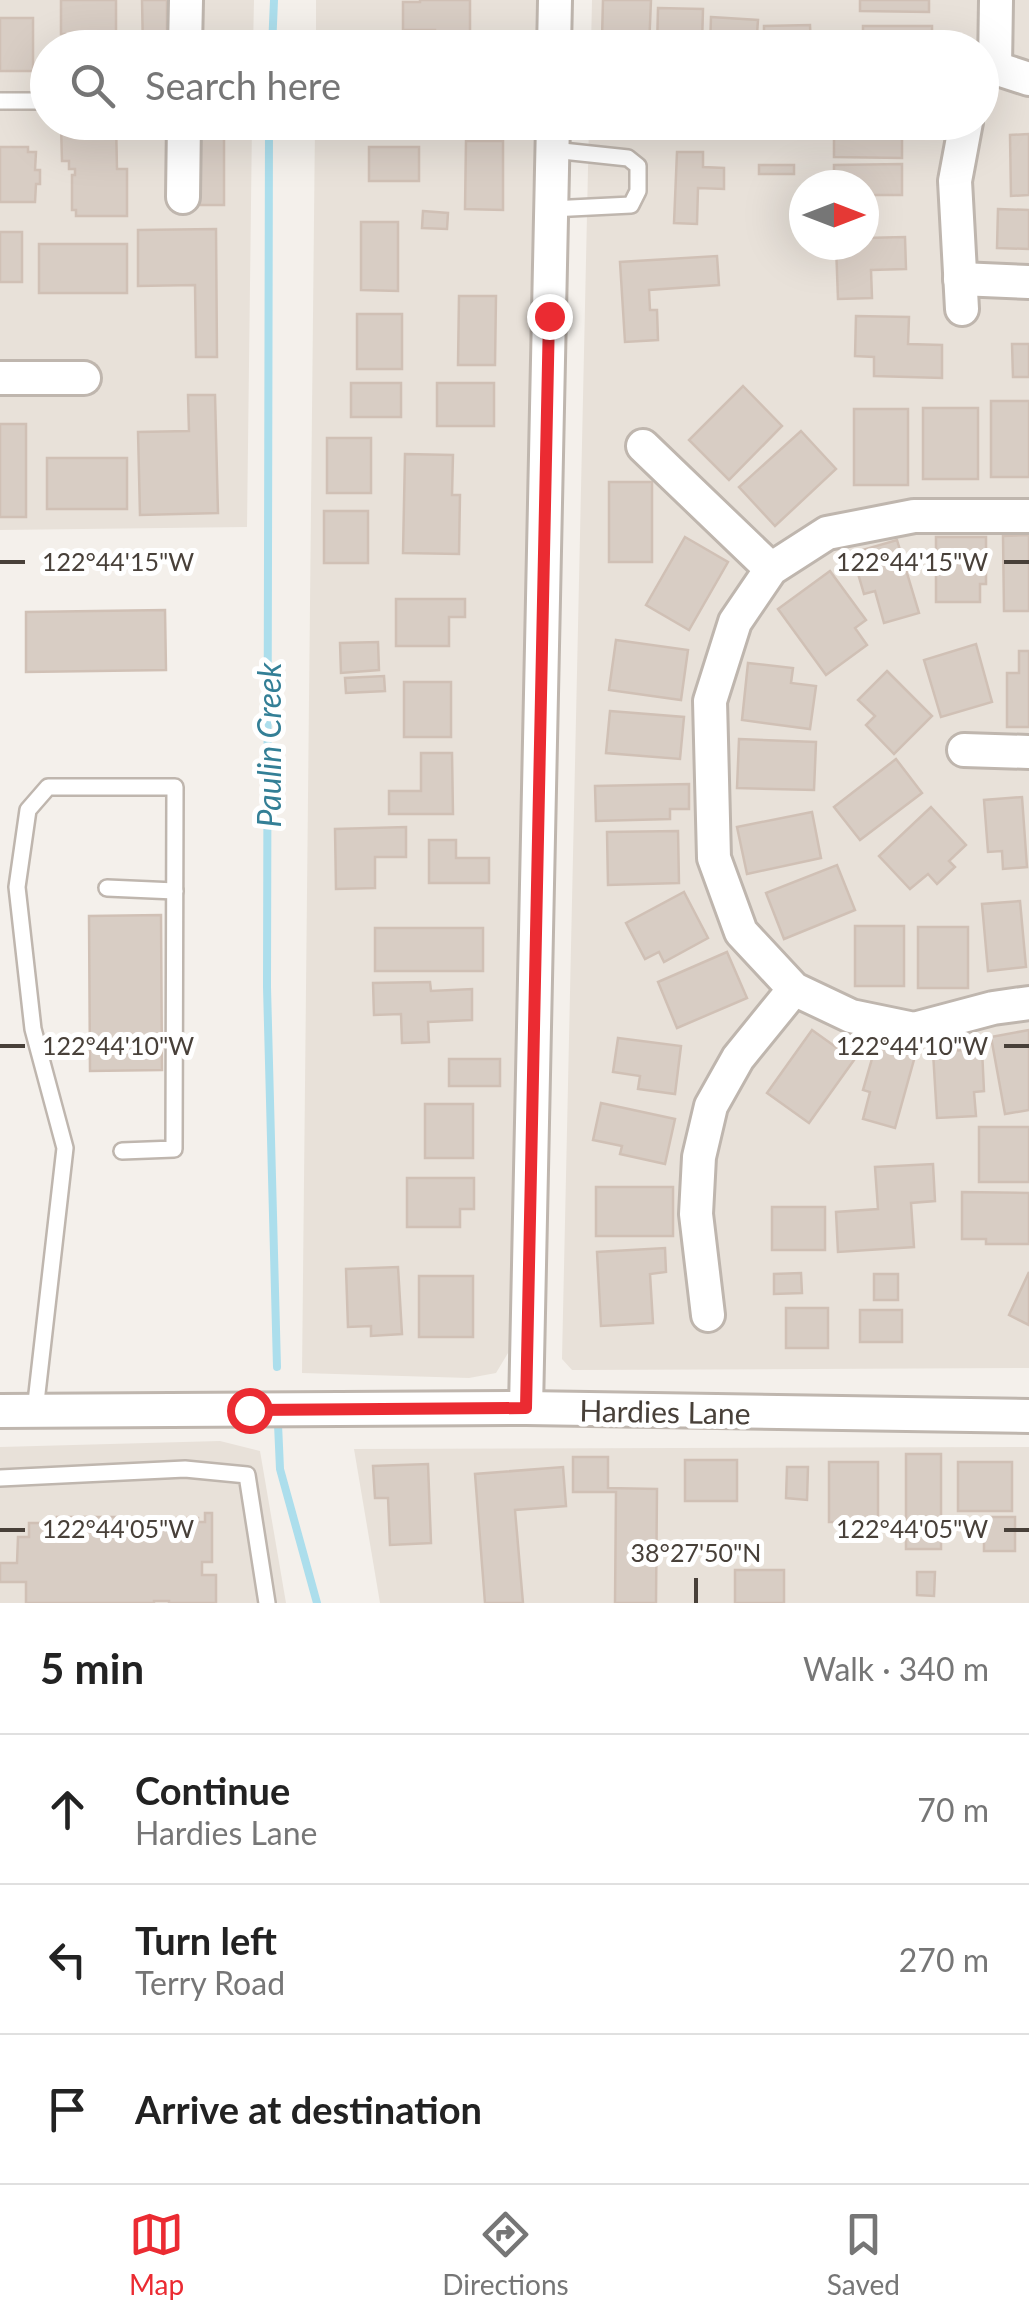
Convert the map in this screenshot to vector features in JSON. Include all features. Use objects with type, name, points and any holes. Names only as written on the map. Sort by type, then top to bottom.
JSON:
[{"type":"street","points":[[185,30],[186,0]]},
{"type":"street","points":[[555,30],[556,0]]},
{"type":"street","points":[[993,30],[996,0]]},
{"type":"street","points":[[999,78],[1029,79]]},
{"type":"street","points":[[183,197],[184,140]]},
{"type":"street","points":[[526,1408],[553,140]]},
{"type":"street","points":[[963,140],[955,181],[961,294],[1029,282]]},
{"type":"street","points":[[0,378],[84,378]]},
{"type":"street","points":[[642,446],[772,569]]},
{"type":"street","points":[[1029,516],[914,516],[827,533],[772,569],[734,622],[710,702],[714,858],[741,932],[794,990],[851,1016],[914,1029],[993,1008],[1029,1003]]},
{"type":"street","points":[[964,750],[1029,752]]},
{"type":"street","points":[[708,1315],[696,1214],[699,1157],[711,1106],[738,1058],[794,990]]},
{"type":"street","name":"Hardies Lane","points":[[0,1411],[526,1408],[1029,1416]]},
{"type":"lane","points":[[0,101],[30,101]]},
{"type":"lane","points":[[551,210],[630,205],[638,191],[638,166],[628,158],[567,140]]},
{"type":"lane","points":[[35,1411],[64,1148],[33,1029],[17,887],[28,810],[48,787],[175,787],[174,1149],[122,1150]]},
{"type":"lane","points":[[107,888],[175,891]]},
{"type":"lane","points":[[0,1478],[184,1469],[246,1475],[267,1603]]},
{"type":"shaded area","points":[[0,0],[254,0],[253,30],[30,30],[30,140],[252,140],[247,527],[0,530]]},
{"type":"shaded area","points":[[316,0],[536,0],[535,30],[316,30]]},
{"type":"shaded area","points":[[592,0],[1029,0],[1029,1368],[572,1370],[562,1359],[589,140],[999,140],[999,30],[591,30]]},
{"type":"shaded area","points":[[315,140],[534,140],[511,1348],[496,1373],[469,1378],[302,1373]]},
{"type":"shaded area","points":[[220,1441],[260,1451],[286,1603],[0,1603],[0,1447]]},
{"type":"shaded area","points":[[1029,1447],[1029,1603],[380,1603],[354,1449]]},
{"type":"building","points":[[61,0],[116,0],[116,30],[61,30]]},
{"type":"building","points":[[142,0],[167,0],[167,30],[143,30]]},
{"type":"building","points":[[470,0],[470,30],[403,30],[403,2]]},
{"type":"building","points":[[603,0],[651,0],[650,30],[602,30]]},
{"type":"building","points":[[860,0],[929,0],[929,12],[860,11]]},
{"type":"building","points":[[658,8],[703,9],[702,30],[657,30]]},
{"type":"building","points":[[711,17],[758,20],[757,30],[711,30]]},
{"type":"building","points":[[0,18],[33,18],[30,71],[0,71]]},
{"type":"building","points":[[810,25],[810,30],[764,30],[764,26]]},
{"type":"building","points":[[863,26],[932,26],[932,30],[863,30]]},
{"type":"building","points":[[1029,134],[1029,195],[1011,196],[1010,135]]},
{"type":"building","points":[[61,140],[116,140],[117,169],[127,169],[127,216],[76,216],[76,210],[72,210],[75,169],[69,169],[69,161],[62,161]]},
{"type":"building","points":[[200,140],[224,140],[224,205],[200,205]]},
{"type":"building","points":[[834,140],[902,140],[902,158],[834,157]]},
{"type":"building","points":[[466,141],[503,141],[503,210],[465,209]]},
{"type":"building","points":[[0,147],[28,147],[28,152],[36,152],[35,170],[40,170],[40,184],[36,184],[35,202],[0,202]]},
{"type":"building","points":[[369,147],[419,147],[419,181],[369,181]]},
{"type":"building","points":[[677,152],[703,152],[703,167],[724,168],[724,189],[698,188],[697,224],[674,223]]},
{"type":"building","points":[[902,164],[902,195],[879,195],[879,170],[834,170],[834,165]]},
{"type":"building","points":[[759,165],[794,165],[789,174],[759,174]]},
{"type":"building","points":[[998,209],[1029,210],[1029,249],[997,248]]},
{"type":"building","points":[[423,211],[448,213],[447,229],[422,228]]},
{"type":"building","points":[[361,222],[398,222],[398,291],[361,290]]},
{"type":"building","points":[[216,229],[217,357],[196,357],[195,285],[138,286],[138,230]]},
{"type":"building","points":[[0,232],[22,232],[22,282],[0,282]]},
{"type":"building","points":[[905,237],[906,269],[871,270],[872,298],[838,299],[837,260],[879,260],[879,238]]},
{"type":"building","points":[[39,244],[127,244],[127,293],[39,293]]},
{"type":"building","points":[[717,256],[719,285],[649,290],[650,310],[657,310],[658,340],[625,342],[620,262]]},
{"type":"building","points":[[459,296],[496,296],[495,365],[458,365]]},
{"type":"building","points":[[357,314],[402,314],[402,369],[357,369]]},
{"type":"building","points":[[856,316],[909,317],[908,344],[942,345],[942,378],[874,376],[874,357],[855,356]]},
{"type":"building","points":[[1012,344],[1029,344],[1029,377],[1013,377]]},
{"type":"building","points":[[351,383],[401,383],[401,417],[351,417]]},
{"type":"building","points":[[437,383],[494,383],[494,426],[437,426]]},
{"type":"building","points":[[743,386],[782,426],[729,480],[689,440]]},
{"type":"building","points":[[188,395],[215,395],[218,513],[140,515],[138,432],[189,431]]},
{"type":"building","points":[[991,401],[1029,401],[1029,477],[991,477]]},
{"type":"building","points":[[923,408],[978,408],[978,479],[923,479]]},
{"type":"building","points":[[854,409],[908,409],[908,485],[854,485]]},
{"type":"building","points":[[0,424],[26,424],[26,517],[0,517]]},
{"type":"building","points":[[801,431],[836,469],[775,526],[739,487]]},
{"type":"building","points":[[327,438],[371,438],[371,493],[327,493]]},
{"type":"building","points":[[405,454],[453,455],[452,495],[460,495],[459,554],[403,553]]},
{"type":"building","points":[[47,458],[127,458],[127,509],[47,509]]},
{"type":"building","points":[[609,482],[652,482],[652,562],[609,562]]},
{"type":"building","points":[[324,511],[368,511],[368,563],[324,563]]},
{"type":"building","points":[[1029,535],[1029,611],[1004,611],[1003,536]]},
{"type":"building","points":[[685,537],[728,562],[689,630],[646,605]]},
{"type":"building","points":[[936,537],[986,537],[986,584],[980,584],[980,602],[936,602]]},
{"type":"building","points":[[897,540],[919,613],[884,623],[875,591],[864,594],[852,553]]},
{"type":"building","points":[[830,571],[866,620],[855,628],[867,645],[826,675],[778,609]]},
{"type":"building","points":[[396,599],[465,599],[465,617],[449,617],[449,646],[396,646]]},
{"type":"building","points":[[165,610],[166,670],[26,672],[26,612]]},
{"type":"building","points":[[616,640],[688,650],[681,700],[609,690]]},
{"type":"building","points":[[378,642],[379,670],[341,673],[340,643]]},
{"type":"building","points":[[976,644],[992,702],[941,717],[924,660]]},
{"type":"building","points":[[1019,651],[1029,651],[1029,727],[1007,727],[1007,673],[1019,673]]},
{"type":"building","points":[[748,663],[793,668],[791,683],[816,686],[810,729],[742,720]]},
{"type":"building","points":[[887,671],[932,716],[894,754],[866,725],[875,716],[858,700]]},
{"type":"building","points":[[384,676],[385,691],[346,693],[345,678]]},
{"type":"building","points":[[404,682],[451,682],[451,737],[404,737]]},
{"type":"building","points":[[610,711],[684,717],[680,759],[606,753]]},
{"type":"building","points":[[739,739],[816,742],[814,790],[737,788]]},
{"type":"building","points":[[421,753],[452,753],[453,814],[389,814],[389,791],[421,791]]},
{"type":"building","points":[[896,759],[922,793],[860,840],[834,807]]},
{"type":"building","points":[[689,784],[689,809],[670,809],[670,819],[596,821],[595,786]]},
{"type":"building","points":[[1022,797],[1027,867],[1003,869],[1002,851],[988,852],[984,800]]},
{"type":"building","points":[[931,807],[966,845],[949,861],[955,867],[937,884],[928,874],[910,889],[879,856]]},
{"type":"building","points":[[812,812],[821,858],[747,874],[737,827]]},
{"type":"building","points":[[406,827],[406,857],[375,857],[375,888],[336,889],[335,829]]},
{"type":"building","points":[[678,831],[679,883],[608,885],[607,832]]},
{"type":"building","points":[[429,840],[456,840],[456,858],[489,858],[489,883],[429,883]]},
{"type":"building","points":[[837,865],[855,910],[784,939],[766,893]]},
{"type":"building","points":[[684,892],[708,938],[664,962],[659,952],[645,959],[626,923]]},
{"type":"building","points":[[1020,901],[1026,967],[988,971],[982,904]]},
{"type":"building","points":[[161,915],[162,1070],[90,1071],[89,916]]},
{"type":"building","points":[[855,926],[904,926],[904,986],[855,986]]},
{"type":"building","points":[[918,927],[968,927],[968,988],[918,988]]},
{"type":"building","points":[[375,928],[483,928],[483,971],[375,971]]},
{"type":"building","points":[[727,952],[747,998],[677,1028],[658,982]]},
{"type":"building","points":[[430,982],[431,991],[472,989],[472,1020],[428,1022],[429,1042],[402,1043],[401,1014],[374,1015],[373,983]]},
{"type":"building","points":[[812,1030],[854,1060],[809,1123],[767,1093]]},
{"type":"building","points":[[1029,1030],[1029,1110],[1005,1114],[991,1037]]},
{"type":"building","points":[[618,1038],[681,1046],[675,1094],[638,1089],[640,1076],[613,1072]]},
{"type":"building","points":[[876,1045],[915,1056],[895,1128],[863,1119],[870,1092],[863,1090]]},
{"type":"building","points":[[982,1049],[984,1091],[974,1092],[976,1116],[937,1118],[933,1052]]},
{"type":"building","points":[[449,1059],[500,1059],[500,1086],[449,1086]]},
{"type":"building","points":[[601,1103],[675,1119],[665,1164],[620,1154],[622,1146],[593,1140]]},
{"type":"building","points":[[425,1104],[473,1104],[473,1158],[425,1158]]},
{"type":"building","points":[[979,1127],[1029,1127],[1029,1182],[979,1182]]},
{"type":"building","points":[[933,1164],[935,1201],[911,1203],[914,1247],[838,1252],[836,1212],[878,1209],[875,1167]]},
{"type":"building","points":[[407,1178],[474,1178],[474,1209],[460,1209],[460,1227],[407,1227]]},
{"type":"building","points":[[596,1187],[673,1187],[673,1236],[596,1236]]},
{"type":"building","points":[[962,1192],[1029,1193],[1029,1244],[986,1244],[986,1239],[962,1239]]},
{"type":"building","points":[[772,1207],[825,1207],[825,1250],[772,1250]]},
{"type":"building","points":[[665,1248],[666,1272],[650,1274],[653,1323],[601,1326],[597,1252]]},
{"type":"building","points":[[398,1267],[402,1334],[371,1336],[371,1326],[348,1327],[346,1269]]},
{"type":"building","points":[[1029,1272],[1029,1325],[1009,1315]]},
{"type":"building","points":[[801,1273],[802,1293],[774,1294],[774,1274]]},
{"type":"building","points":[[874,1274],[898,1274],[898,1300],[874,1300]]},
{"type":"building","points":[[419,1276],[473,1276],[473,1337],[419,1337]]},
{"type":"building","points":[[786,1308],[828,1308],[828,1348],[786,1348]]},
{"type":"building","points":[[860,1310],[902,1310],[902,1342],[860,1342]]},
{"type":"building","points":[[906,1454],[941,1454],[941,1549],[906,1549]]},
{"type":"building","points":[[573,1457],[608,1457],[608,1488],[657,1489],[656,1603],[615,1603],[616,1492],[573,1492]]},
{"type":"building","points":[[685,1460],[737,1460],[737,1501],[685,1501]]},
{"type":"building","points":[[829,1462],[878,1462],[878,1522],[829,1522]]},
{"type":"building","points":[[958,1462],[1012,1462],[1012,1511],[958,1511]]},
{"type":"building","points":[[428,1464],[431,1543],[390,1545],[388,1498],[375,1498],[373,1466]]},
{"type":"building","points":[[563,1467],[566,1506],[515,1510],[523,1603],[485,1603],[475,1474]]},
{"type":"building","points":[[787,1467],[808,1467],[807,1500],[786,1498]]},
{"type":"building","points":[[205,1513],[212,1513],[212,1562],[202,1562],[202,1575],[216,1575],[216,1603],[26,1603],[26,1582],[0,1582],[0,1563],[17,1563],[18,1537],[29,1537],[29,1523],[57,1526],[57,1517],[118,1517],[118,1527],[128,1527],[128,1522],[149,1522],[149,1527],[177,1527],[177,1518],[205,1522]]},
{"type":"building","points":[[984,1517],[1015,1517],[1015,1551],[984,1551]]},
{"type":"building","points":[[735,1570],[784,1570],[784,1603],[735,1603]]},
{"type":"building","points":[[917,1572],[935,1572],[934,1596],[917,1595]]},
{"type":"waterway","name":"Paulin Creek","points":[[273,30],[274,0]]},
{"type":"waterway","name":"Paulin Creek","points":[[269,140],[267,987],[277,1367]]},
{"type":"waterway","name":"Paulin Creek","points":[[278,1424],[280,1469],[317,1603]]},
{"type":"route","points":[[249,1410],[526,1408],[549,316]]}]
